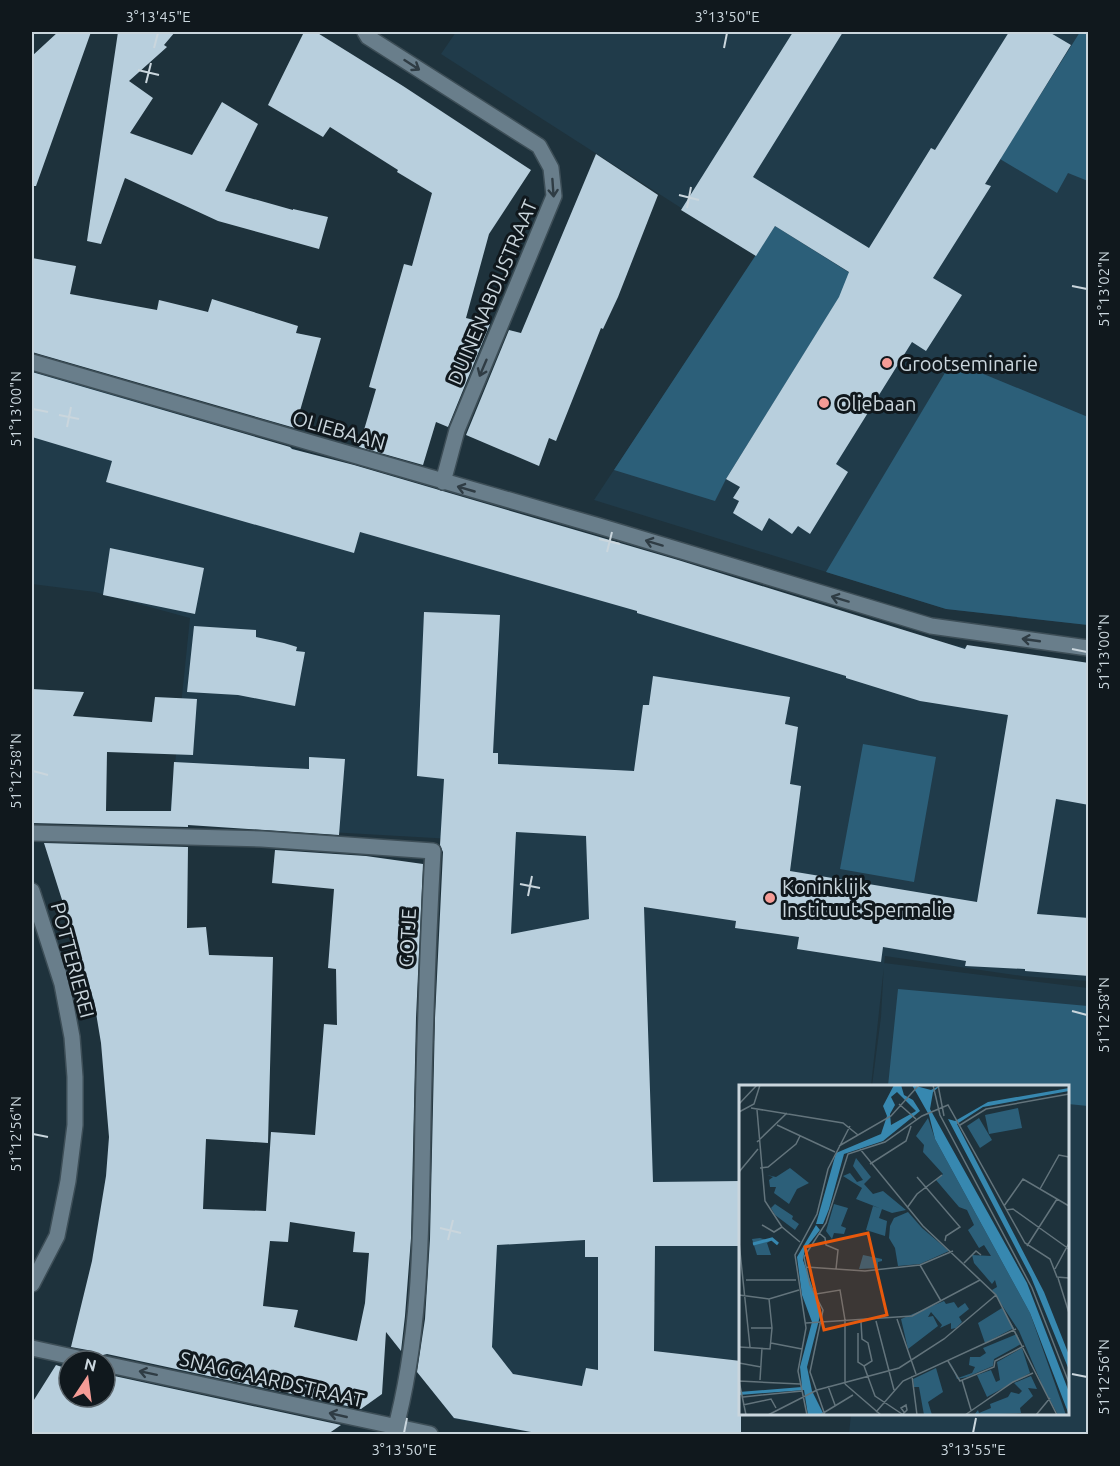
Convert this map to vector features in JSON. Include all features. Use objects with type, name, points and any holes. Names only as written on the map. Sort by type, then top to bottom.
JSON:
[{"type":"street","name":"DUINENABDIJSTRAAT","points":[[366,32],[368,37],[539,146],[551,168],[554,196],[457,430],[443,482]]},
{"type":"street","name":"OLIEBAAN","points":[[32,362],[599,526],[931,626],[1089,648]]},
{"type":"street","name":"GOTJE","points":[[32,833],[262,839],[433,851],[425,996],[421,1224],[416,1317],[406,1388],[394,1431]]},
{"type":"street","name":"POTTERIEREI","points":[[32,891],[62,984],[72,1037],[75,1125],[68,1181],[57,1236],[32,1284]]},
{"type":"street","points":[[32,1348],[57,1354]]},
{"type":"street","name":"SNAGGAARDSTRAAT","points":[[117,1367],[394,1431],[430,1434]]},
{"type":"shaded area","name":"Grootseminarie","points":[[456,32],[1088,32],[1088,625],[946,609],[594,500],[756,256],[441,54]]},
{"type":"shaded area","points":[[1080,32],[1088,32],[1088,181],[1068,173],[1057,193],[1000,159]]},
{"type":"shaded area","points":[[775,226],[853,275],[726,479],[715,501],[614,470]]},
{"type":"shaded area","points":[[952,361],[1088,417],[1088,625],[946,609],[826,572]]},
{"type":"shaded area","name":"Koninklijk Instituut Spermalie","points":[[32,370],[933,642],[1088,666],[1088,981],[1022,976],[885,956],[871,1085],[739,1085],[739,1181],[598,1183],[598,1370],[649,1375],[645,1434],[542,1434],[454,1419],[428,1385],[452,839],[169,823],[190,618],[95,592],[32,584]]},
{"type":"shaded area","points":[[863,744],[936,757],[914,882],[840,869]]},
{"type":"shaded area","points":[[884,963],[1088,988],[1088,1434],[849,1434],[851,1415],[1069,1415],[1069,1085],[872,1085],[881,1017]]},
{"type":"shaded area","points":[[898,989],[1088,1006],[1088,1106],[1069,1104],[1069,1085],[888,1085]]},
{"type":"shaded area","points":[[645,1246],[739,1246],[739,1361],[645,1350],[646,1302],[655,1302],[655,1278]]},
{"type":"building","points":[[58,32],[91,32],[36,186],[32,186],[32,56]]},
{"type":"building","points":[[118,32],[175,32],[164,45],[167,47],[129,81],[153,98],[130,133],[192,155],[222,102],[258,124],[225,191],[328,217],[319,249],[218,221],[125,178],[101,244],[87,241]]},
{"type":"building","points":[[304,32],[316,32],[531,170],[489,234],[466,318],[490,324],[448,427],[436,422],[423,465],[359,447],[376,389],[369,387],[404,264],[412,266],[432,193],[330,127],[323,137],[268,105]]},
{"type":"building","points":[[793,32],[843,32],[753,177],[869,248],[931,148],[935,150],[1009,32],[1049,32],[1071,45],[985,184],[991,186],[933,278],[962,295],[926,351],[912,342],[836,464],[848,472],[810,534],[798,526],[792,534],[769,518],[762,531],[733,513],[739,501],[733,498],[740,487],[726,479],[839,297],[849,272],[775,226],[756,256],[681,210]]},
{"type":"building","points":[[596,154],[658,195],[618,297],[603,329],[601,328],[556,441],[549,438],[539,466],[466,435],[509,330],[521,333]]},
{"type":"building","points":[[32,258],[76,266],[70,294],[157,310],[159,300],[208,312],[212,299],[298,326],[296,333],[321,338],[295,428],[32,352]]},
{"type":"building","points":[[32,372],[678,560],[965,649],[967,645],[1089,663],[1089,805],[1056,799],[1037,914],[1089,918],[1089,976],[1025,971],[1025,969],[965,966],[966,961],[883,947],[881,962],[797,949],[799,937],[735,928],[736,921],[644,907],[653,1182],[739,1181],[739,1246],[655,1246],[654,1351],[739,1361],[741,1434],[542,1434],[454,1418],[417,1372],[425,1319],[430,1239],[435,1018],[443,852],[440,845],[444,779],[417,776],[424,612],[500,615],[493,753],[498,753],[498,764],[634,771],[643,705],[649,705],[653,676],[790,697],[785,724],[798,727],[790,784],[801,786],[790,871],[977,902],[1008,715],[920,701],[846,678],[846,676],[637,613],[637,611],[360,532],[354,553],[106,482],[112,461],[32,437]],"holes":[[[516,832],[586,836],[589,919],[511,934]],[[585,1240],[585,1257],[598,1257],[598,1370],[586,1368],[582,1386],[513,1374],[492,1347],[497,1245]]]},
{"type":"building","points":[[110,548],[204,568],[195,614],[103,595]]},
{"type":"building","points":[[194,626],[256,630],[256,637],[284,643],[297,647],[296,651],[305,652],[295,706],[238,695],[187,692]]},
{"type":"building","points":[[32,689],[84,692],[73,716],[152,722],[155,697],[197,699],[193,755],[107,752],[106,811],[171,811],[174,762],[309,769],[309,757],[345,759],[339,835],[188,825],[188,827],[32,823]]},
{"type":"building","points":[[44,843],[188,847],[187,928],[206,927],[209,955],[273,957],[268,1143],[206,1139],[203,1209],[266,1211],[271,1132],[315,1135],[324,1024],[337,1025],[336,969],[328,968],[334,889],[272,883],[275,850],[366,856],[423,864],[416,1018],[411,1238],[405,1316],[401,1351],[386,1332],[382,1394],[361,1409],[117,1356],[117,1349],[71,1347],[92,1261],[106,1176],[109,1137],[101,1043],[94,1001]],"holes":[[[290,1222],[355,1232],[353,1252],[369,1253],[365,1303],[357,1341],[294,1327],[298,1310],[263,1306],[270,1241],[288,1242]]]},
{"type":"building","points":[[56,1365],[57,1409],[117,1409],[117,1377],[341,1425],[328,1434],[32,1434],[32,1403]]},
{"type":"place","name":"Grootseminarie","points":[[887,363]]},
{"type":"place","name":"Oliebaan","points":[[824,403]]},
{"type":"place","name":"Koninklijk Instituut Spermalie","points":[[770,898]]}]
